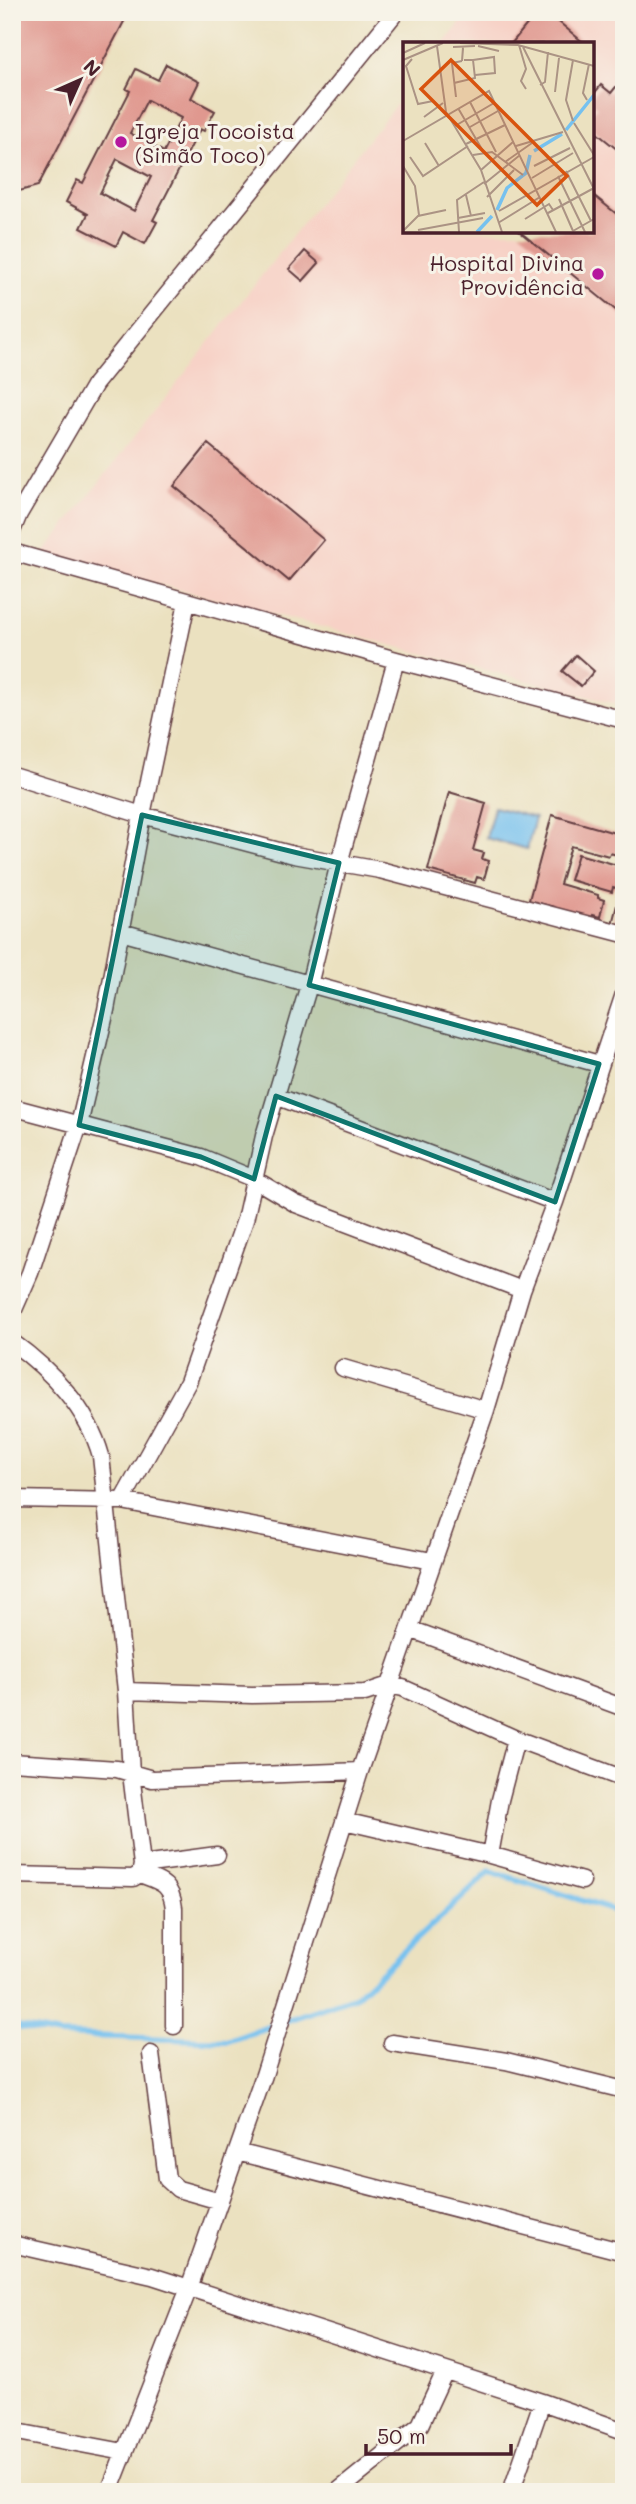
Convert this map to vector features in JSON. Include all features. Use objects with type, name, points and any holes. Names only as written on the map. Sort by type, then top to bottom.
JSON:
[{"type":"street","points":[[12,531],[19,514],[95,384],[396,12]]},
{"type":"street","points":[[12,552],[396,660],[624,720]]},
{"type":"street","points":[[12,1314],[30,1273],[79,1125],[121,932],[142,815],[187,602]]},
{"type":"street","points":[[122,1501],[180,1399],[197,1361],[245,1220],[276,1096],[309,985],[339,863],[396,660]]},
{"type":"street","points":[[12,775],[142,815],[294,855],[380,870],[624,934]]},
{"type":"street","points":[[121,932],[599,1064]]},
{"type":"street","points":[[109,2492],[188,2288],[264,2075],[360,1771],[486,1410],[522,1290],[555,1202],[624,994]]},
{"type":"street","points":[[276,1096],[555,1202]]},
{"type":"street","points":[[12,1107],[201,1157],[254,1179],[296,1204],[522,1290]]},
{"type":"street","points":[[12,1342],[47,1371],[86,1419],[101,1456],[126,1691],[141,1869]]},
{"type":"street","points":[[343,1368],[486,1410]]},
{"type":"street","points":[[12,1499],[122,1501],[432,1561]]},
{"type":"street","points":[[410,1629],[624,1708]]},
{"type":"street","points":[[126,1691],[252,1695],[365,1693],[389,1685],[414,1691],[516,1739],[624,1779]]},
{"type":"street","points":[[490,1855],[500,1800],[516,1739]]},
{"type":"street","points":[[12,1762],[117,1769],[152,1779],[360,1771]]},
{"type":"street","points":[[344,1821],[490,1855],[582,1881]]},
{"type":"street","points":[[12,1875],[133,1878],[141,1869],[217,1855]]},
{"type":"street","points":[[141,1869],[163,1883],[172,1893],[174,2026]]},
{"type":"street","points":[[392,2043],[506,2061],[624,2090]]},
{"type":"street","points":[[150,2054],[167,2179],[178,2189],[220,2201]]},
{"type":"street","points":[[237,2152],[624,2252]]},
{"type":"street","points":[[12,2244],[135,2271],[624,2431]]},
{"type":"street","points":[[337,2492],[420,2425],[445,2371]]},
{"type":"street","points":[[511,2492],[542,2402]]},
{"type":"street","points":[[12,2431],[124,2452]]},
{"type":"highlighted area","points":[[142,815],[339,863],[309,985],[599,1064],[555,1202],[276,1096],[254,1179],[201,1157],[79,1125]]},
{"type":"shaded area","points":[[469,12],[624,12],[624,706],[43,554],[403,96],[403,233],[594,233],[594,42],[446,42]]},
{"type":"water","points":[[494,807],[535,818],[527,849],[486,838]]},
{"type":"building","points":[[12,12],[129,12],[38,186],[12,193]]},
{"type":"building","points":[[537,12],[547,12],[583,42],[513,42]]},
{"type":"building","points":[[166,64],[199,82],[191,98],[215,111],[204,131],[200,129],[153,220],[157,222],[145,244],[123,232],[116,246],[81,228],[88,214],[66,202],[77,180],[83,183],[130,91],[126,89],[136,69],[158,80]],"holes":[[[147,100],[181,118],[164,152],[130,133]],[[117,159],[151,177],[134,211],[100,193]]]},
{"type":"building","points":[[624,77],[624,155],[594,131],[594,111],[597,107],[594,105],[594,94],[601,85],[611,93]]},
{"type":"building","name":"Hospital Divina Providência","points":[[594,196],[624,220],[624,317],[521,233],[594,233]]},
{"type":"building","points":[[305,251],[319,263],[303,281],[289,269]]},
{"type":"building","points":[[208,444],[324,540],[289,581],[174,486]]},
{"type":"building","points":[[576,655],[594,671],[581,686],[562,671]]},
{"type":"building","points":[[449,792],[486,803],[473,850],[484,853],[482,859],[489,861],[484,879],[477,877],[475,883],[428,870]]},
{"type":"building","points":[[552,815],[615,833],[622,838],[617,855],[610,853],[609,856],[571,846],[560,884],[598,895],[598,898],[604,900],[600,917],[592,915],[591,918],[529,900]]},
{"type":"building","points":[[578,854],[624,867],[620,889],[613,887],[612,892],[570,880]]},
{"type":"building","points":[[618,901],[624,902],[624,928],[612,924]]},
{"type":"waterway","points":[[12,2026],[60,2035],[228,2041],[356,1996],[490,1871],[624,1914]]},
{"type":"place","name":"Igreja Tocoista (Simão Toco)","points":[[121,142]]},
{"type":"place","name":"Hospital Divina Providência","points":[[598,274]]}]
